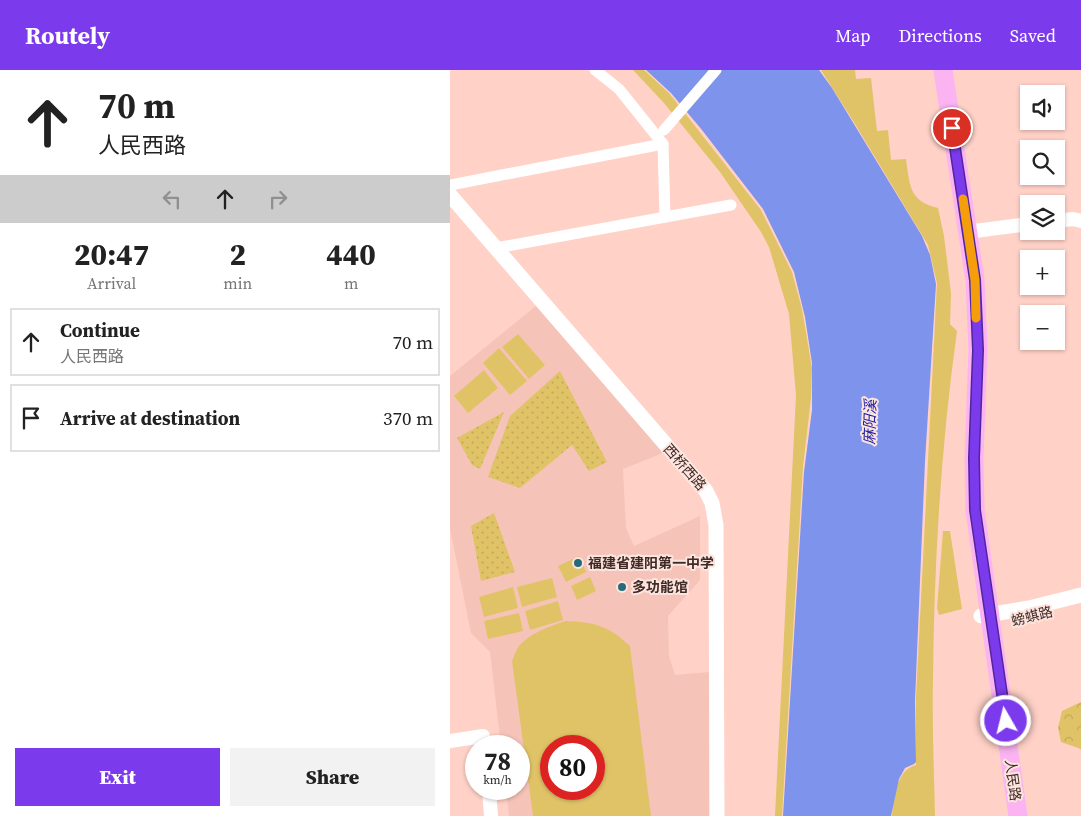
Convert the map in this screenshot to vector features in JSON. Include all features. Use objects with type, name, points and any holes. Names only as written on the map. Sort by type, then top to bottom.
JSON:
[{"type":"highway","points":[[933,70],[964,282],[968,348],[965,483],[967,512],[987,621]]},
{"type":"highway","points":[[943,70],[975,280],[978,350],[974,458],[975,510],[987,621]]},
{"type":"highway","name":"人民路","points":[[987,621],[1008,816]]},
{"type":"highway","name":"人民路","points":[[987,621],[1018,816]]},
{"type":"main road","name":"西桥西路","points":[[450,195],[701,486],[712,503],[716,525],[717,816]]},
{"type":"main road","points":[[987,621],[1081,595]]},
{"type":"main road","name":"螃蜞路","points":[[987,621],[1031,617],[1081,603]]},
{"type":"street","points":[[595,70],[619,89],[663,144],[665,217]]},
{"type":"street","points":[[664,130],[716,70]]},
{"type":"street","points":[[450,185],[663,144]]},
{"type":"street","points":[[496,248],[731,205]]},
{"type":"street","points":[[1065,220],[1074,219],[1081,221]]},
{"type":"street","points":[[968,232],[1020,225]]},
{"type":"street","points":[[450,741],[465,739]]},
{"type":"street","points":[[489,800],[491,816]]},
{"type":"shaded area","name":"福建省建阳第一中学","points":[[537,305],[663,453],[623,469],[626,528],[634,546],[700,516],[700,580],[668,616],[669,656],[675,675],[710,672],[709,816],[509,816],[507,800],[530,800],[530,735],[500,735],[490,652],[471,633],[450,528],[450,376]]},
{"type":"green space","points":[[633,70],[644,70],[669,93],[761,210],[792,272],[802,309],[812,368],[811,398],[803,467],[782,816],[775,816],[796,395],[789,314],[769,247],[761,232],[720,172],[664,103]]},
{"type":"green space","points":[[821,70],[855,70],[856,79],[871,78],[877,131],[888,130],[891,160],[906,159],[910,185],[916,197],[928,205],[938,208],[944,236],[951,293],[950,324],[957,331],[951,374],[937,548],[933,696],[935,816],[892,816],[895,793],[900,779],[909,768],[916,765],[916,698],[937,283],[928,245]]},
{"type":"green space","points":[[518,334],[545,365],[529,379],[502,347]]},
{"type":"green space","points":[[499,348],[527,381],[510,395],[483,363]]},
{"type":"green space","points":[[484,370],[498,388],[468,413],[454,396]]},
{"type":"green space","points":[[560,371],[607,462],[589,471],[572,445],[520,488],[488,477],[510,416]]},
{"type":"green space","points":[[504,412],[480,469],[472,465],[457,438]]},
{"type":"green space","points":[[494,513],[515,572],[481,581],[471,526]]},
{"type":"green space","points":[[943,531],[950,531],[962,609],[939,615],[937,608]]},
{"type":"green space","points":[[579,556],[586,572],[566,582],[558,566]]},
{"type":"green space","points":[[590,577],[596,591],[577,600],[571,586]]},
{"type":"green space","points":[[552,578],[557,597],[522,607],[517,587]]},
{"type":"green space","points":[[513,587],[518,608],[484,617],[479,597]]},
{"type":"green space","points":[[558,601],[563,620],[530,630],[525,611]]},
{"type":"green space","points":[[519,613],[523,631],[488,639],[484,621]]},
{"type":"green space","points":[[566,621],[593,624],[615,634],[630,646],[651,816],[533,816],[530,794],[530,735],[522,735],[512,661],[518,648],[524,641],[541,630]]},
{"type":"green space","points":[[1081,702],[1081,749],[1061,742],[1058,728],[1062,711]]},
{"type":"water","name":"麻阳溪","points":[[646,70],[819,70],[832,88],[922,236],[930,255],[936,284],[925,461],[915,701],[916,762],[905,768],[899,779],[891,816],[783,816],[804,472],[812,410],[812,363],[805,317],[794,272],[763,209],[671,93]]},
{"type":"slow traffic","points":[[963,199],[975,280],[976,318]]},
{"type":"place","name":"福建省建阳第一中学","points":[[578,563]]},
{"type":"place","name":"多功能馆","points":[[622,587]]},
{"type":"route","points":[[952,128],[975,280],[978,350],[974,458],[975,510],[1006,721]]}]
